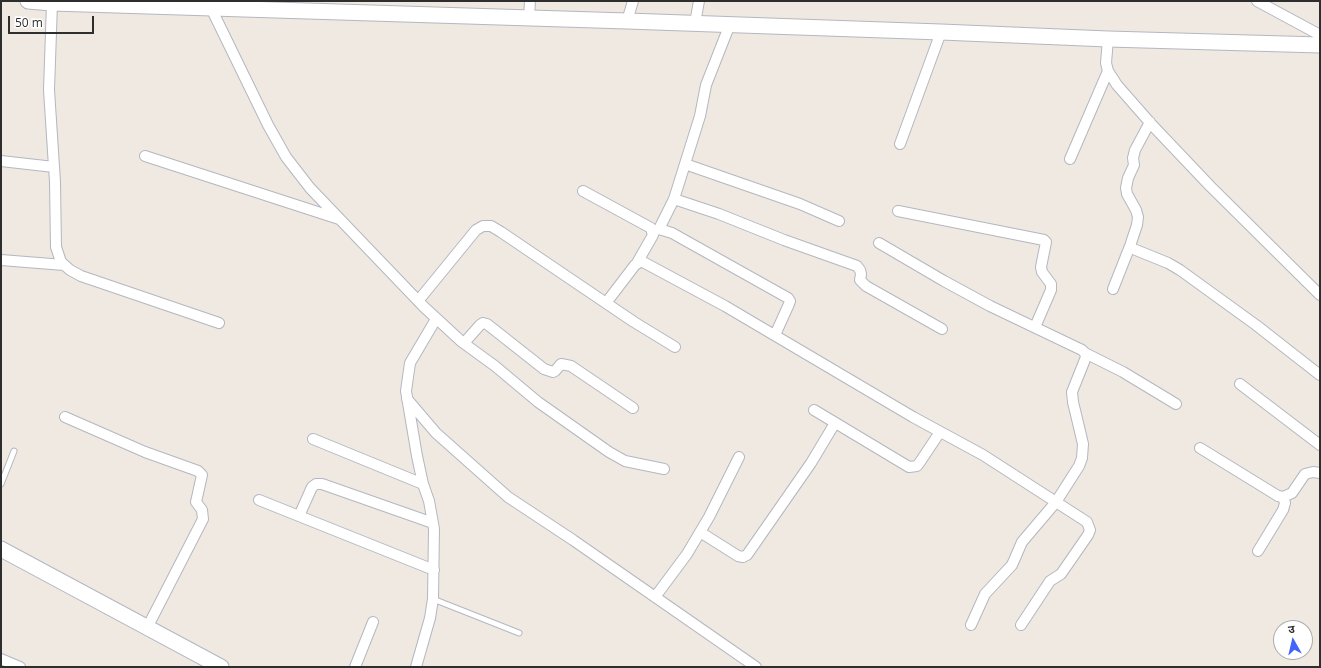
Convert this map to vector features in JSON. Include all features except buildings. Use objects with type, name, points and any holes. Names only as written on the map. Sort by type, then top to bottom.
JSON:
[{"type":"main road","points":[[28,1],[52,3],[136,3],[211,8],[238,5],[1108,39],[1320,45]]},
{"type":"main road","points":[[1,549],[220,667]]},
{"type":"street","points":[[529,17],[530,1]]},
{"type":"street","points":[[627,20],[633,1]]},
{"type":"street","points":[[695,23],[699,1]]},
{"type":"street","points":[[1257,1],[1320,35]]},
{"type":"street","points":[[52,3],[50,90],[56,247],[61,262],[70,270],[81,276],[219,323]]},
{"type":"street","points":[[211,8],[268,125],[286,157],[310,188],[418,301],[464,343],[495,366],[538,402],[609,452],[626,461],[664,469]]},
{"type":"street","points":[[606,303],[637,263],[674,199],[700,116],[706,84],[730,24]]},
{"type":"street","points":[[900,144],[941,32]]},
{"type":"street","points":[[1108,39],[1106,63],[1108,71],[1118,85],[1150,122],[1210,186],[1320,295]]},
{"type":"street","points":[[1070,159],[1108,71]]},
{"type":"street","points":[[1113,289],[1137,225],[1138,218],[1136,210],[1127,194],[1126,188],[1128,178],[1134,165],[1133,158],[1135,150],[1150,122]]},
{"type":"street","points":[[145,156],[341,219]]},
{"type":"street","points":[[1,161],[54,167]]},
{"type":"street","points":[[685,164],[800,204],[839,221]]},
{"type":"street","points":[[583,191],[651,228],[672,233],[788,298],[789,304],[775,335]]},
{"type":"street","points":[[674,199],[719,214],[784,240],[857,266],[861,274],[860,280],[866,286],[942,329]]},
{"type":"street","points":[[898,211],[1044,240],[1046,242],[1041,268],[1042,272],[1051,284],[1051,290],[1035,326]]},
{"type":"street","points":[[418,301],[476,230],[483,226],[490,226],[675,347]]},
{"type":"street","points":[[879,243],[990,306],[1035,326],[1123,372],[1176,404]]},
{"type":"street","points":[[1130,246],[1132,249],[1168,263],[1180,270],[1320,374]]},
{"type":"street","points":[[1,260],[64,265]]},
{"type":"street","points":[[637,263],[644,262],[652,266],[775,335],[940,432],[983,455],[1087,522],[1090,530],[1062,574],[1050,581],[1020,625]]},
{"type":"street","points":[[416,667],[430,618],[433,598],[434,529],[429,501],[423,484],[417,456],[406,391],[410,363],[436,319]]},
{"type":"street","points":[[464,343],[480,324],[487,324],[544,369],[552,372],[555,371],[561,364],[571,366],[633,408]]},
{"type":"street","points":[[971,625],[985,594],[1012,564],[1022,542],[1056,502],[1079,466],[1082,458],[1083,444],[1072,392],[1086,357],[1085,353]]},
{"type":"street","points":[[1240,384],[1320,445]]},
{"type":"street","points":[[407,399],[436,433],[508,497],[573,540],[756,667]]},
{"type":"street","points":[[814,410],[909,467],[916,466],[920,462],[940,432]]},
{"type":"street","points":[[65,417],[151,454],[198,471],[202,475],[196,502],[202,510],[204,518],[147,628]]},
{"type":"street","points":[[700,532],[738,556],[743,557],[747,555],[811,464],[835,423]]},
{"type":"street","points":[[313,439],[423,484]]},
{"type":"street","points":[[1200,448],[1278,496],[1283,497],[1292,493],[1305,474],[1313,472],[1320,473]]},
{"type":"street","points":[[655,597],[687,554],[739,457]]},
{"type":"street","points":[[299,516],[312,487],[316,484],[322,484],[433,523]]},
{"type":"street","points":[[1258,551],[1283,510],[1285,502],[1283,497]]},
{"type":"street","points":[[259,500],[434,570]]},
{"type":"street","points":[[355,667],[373,622]]},
{"type":"street","points":[[1,659],[20,667]]},
{"type":"lane","points":[[1,484],[14,451]]},
{"type":"lane","points":[[433,598],[519,633]]}]
